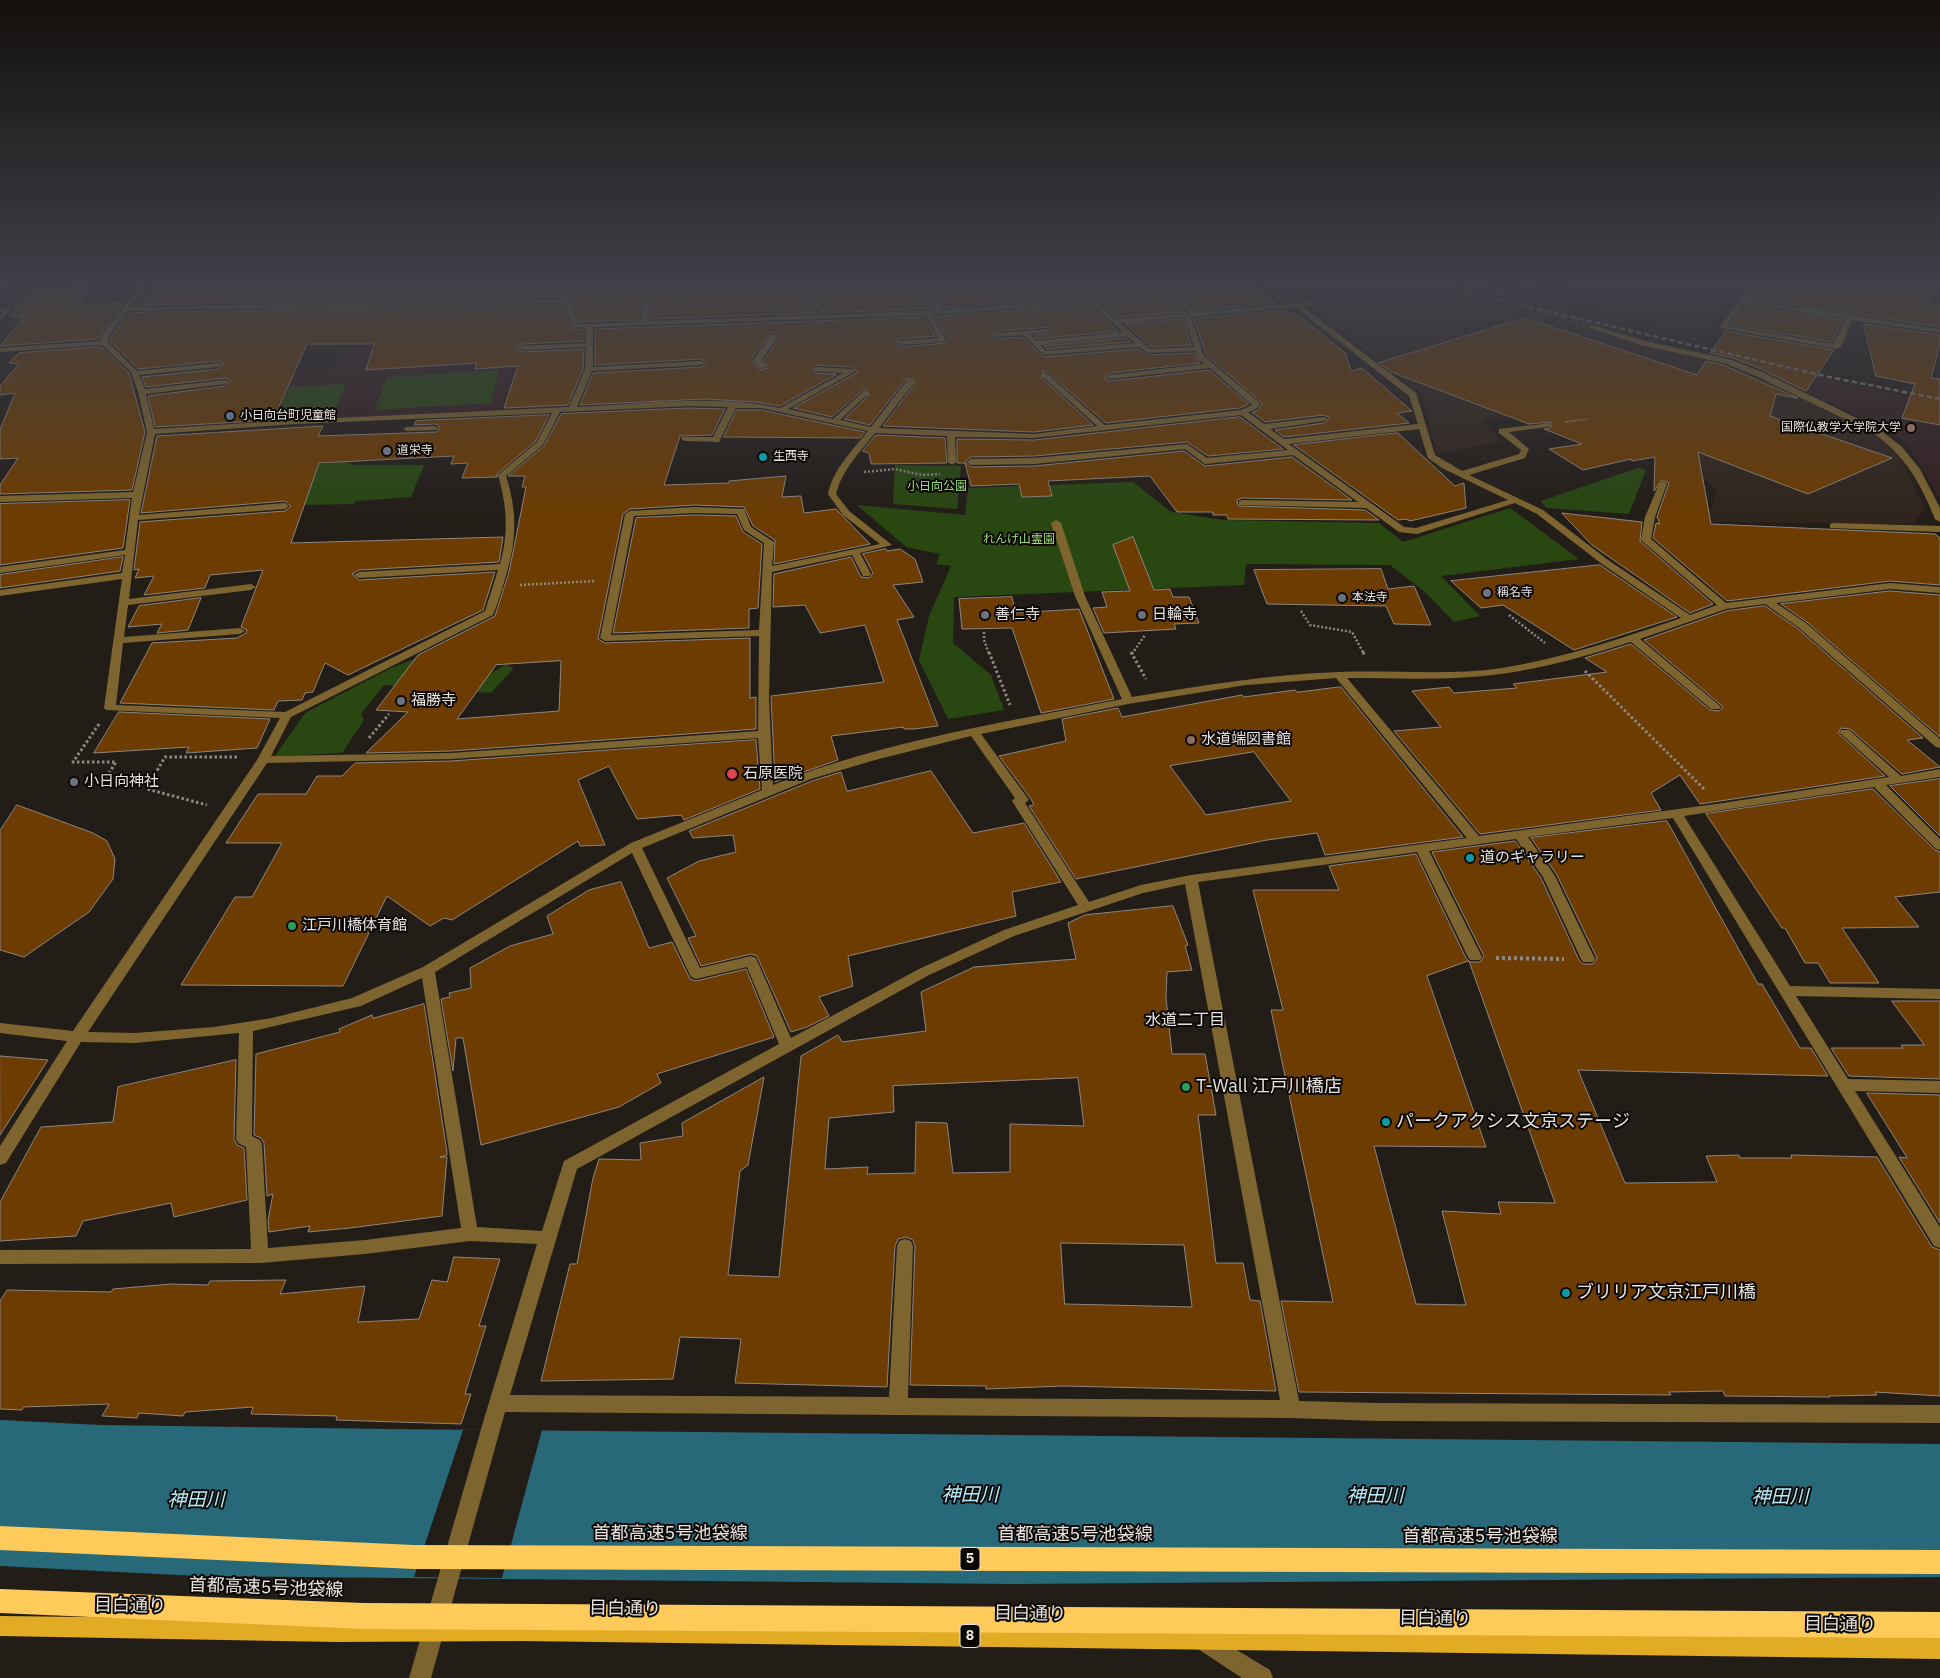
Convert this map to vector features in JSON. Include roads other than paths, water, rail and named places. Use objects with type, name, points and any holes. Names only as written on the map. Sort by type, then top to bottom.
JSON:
[{"type":"highway","name":"首都高速5号池袋線","points":[[0,1538],[414,1556],[1940,1562]]},
{"type":"highway","name":"首都高速5号池袋線","points":[[0,1601],[364,1616],[1940,1625]]},
{"type":"main road","name":"目白通り","points":[[0,1626],[1940,1648]]},
{"type":"street","points":[[122,360],[135,373],[142,392],[151,432],[137,495],[110,708],[287,715],[489,613],[512,537],[510,496],[502,475],[540,443],[557,411]]},
{"type":"street","points":[[572,410],[589,370],[589,360]]},
{"type":"street","points":[[757,360],[763,367]]},
{"type":"street","points":[[151,432],[337,424],[688,404],[781,410],[874,430],[951,435],[1034,436],[1243,412],[1255,406],[1256,403],[1204,360]]},
{"type":"street","points":[[1368,360],[1412,394],[1431,456],[1445,466],[1540,512],[1604,562],[1690,619]]},
{"type":"street","points":[[1723,360],[1757,373],[1891,440],[1907,456],[1929,491],[1940,519]]},
{"type":"street","points":[[589,370],[701,363]]},
{"type":"street","points":[[135,373],[218,364]]},
{"type":"street","points":[[1110,377],[1212,366]]},
{"type":"street","points":[[781,410],[852,370],[818,369]]},
{"type":"street","points":[[1046,375],[1103,428]]},
{"type":"street","points":[[142,392],[225,382]]},
{"type":"street","points":[[768,570],[887,545],[846,513],[832,494],[835,480],[910,382]]},
{"type":"street","points":[[835,421],[864,393]]},
{"type":"street","points":[[685,439],[716,440],[733,406]]},
{"type":"street","points":[[1243,412],[1402,530],[1417,531],[1516,500]]},
{"type":"street","points":[[1263,427],[1324,419]]},
{"type":"street","points":[[1462,474],[1522,456],[1525,449],[1502,431],[1547,425]]},
{"type":"street","points":[[1282,442],[1422,426]]},
{"type":"street","points":[[407,429],[434,428]]},
{"type":"street","points":[[951,435],[952,462]]},
{"type":"street","points":[[971,462],[1034,462],[1187,446],[1205,461],[1295,452]]},
{"type":"street","points":[[1663,484],[1650,517],[1646,540],[1724,606]]},
{"type":"street","points":[[0,499],[137,495]]},
{"type":"street","points":[[1242,503],[1368,505]]},
{"type":"street","points":[[134,518],[285,506]]},
{"type":"street","points":[[764,632],[605,638],[630,514],[695,510],[741,511],[747,528],[769,542],[764,632],[763,734],[768,791]]},
{"type":"street","points":[[1056,523],[1080,596],[1128,701]]},
{"type":"street","points":[[1832,526],[1940,530]]},
{"type":"street","points":[[0,570],[129,552]]},
{"type":"street","points":[[855,552],[866,574]]},
{"type":"street","points":[[359,574],[504,567]]},
{"type":"street","points":[[0,593],[126,575]]},
{"type":"street","points":[[0,1028],[77,1037],[135,1038],[214,1032],[320,1013],[356,1002],[428,970],[635,846],[807,776],[871,757],[974,732],[1128,701],[1246,682],[1339,675],[1441,675],[1501,671],[1570,657],[1633,638],[1724,606],[1890,586],[1940,590]]},
{"type":"street","points":[[123,603],[250,587]]},
{"type":"street","points":[[1766,600],[1802,625],[1940,745]]},
{"type":"street","points":[[120,640],[240,631]]},
{"type":"street","points":[[1633,638],[1715,707]]},
{"type":"street","points":[[1339,675],[1475,840]]},
{"type":"street","points":[[0,1159],[77,1037],[264,758],[287,715]]},
{"type":"street","points":[[974,732],[1023,800],[1018,801],[1085,906]]},
{"type":"street","points":[[1844,732],[1898,780]]},
{"type":"street","points":[[264,758],[451,756],[763,734]]},
{"type":"street","points":[[420,1678],[495,1411],[570,1165],[924,972],[1009,933],[1085,906],[1141,890],[1191,879],[1723,807],[1940,773]]},
{"type":"street","points":[[1876,783],[1940,846]]},
{"type":"street","points":[[1676,813],[1846,1085],[1940,1241]]},
{"type":"street","points":[[1520,834],[1549,876],[1588,959]]},
{"type":"street","points":[[635,846],[696,974],[750,962],[787,1046]]},
{"type":"street","points":[[1421,847],[1475,957]]},
{"type":"street","points":[[1191,879],[1291,1409]]},
{"type":"street","points":[[428,970],[470,1234]]},
{"type":"street","points":[[1787,991],[1940,994]]},
{"type":"street","points":[[246,1027],[244,1139],[254,1144],[260,1256]]},
{"type":"street","points":[[1846,1085],[1940,1087]]},
{"type":"street","points":[[0,1258],[260,1256],[365,1247],[470,1234],[548,1238]]},
{"type":"street","points":[[898,1407],[904,1246]]},
{"type":"street","points":[[495,1411],[898,1407],[1291,1409],[1388,1412],[1940,1414]]},
{"type":"street","points":[[1201,1639],[1262,1678]]},
{"type":"water","name":"神田川","points":[[0,1420],[100,1425],[386,1429],[1940,1444],[1940,1577],[1012,1584],[199,1576],[0,1566]]},
{"type":"railway","points":[[1757,360],[1940,399]]},
{"type":"place","name":"小日向台町児童館","points":[[230,416]]},
{"type":"place","name":"国際仏教学大学院大学","points":[[1911,428]]},
{"type":"place","name":"道栄寺","points":[[387,451]]},
{"type":"place","name":"生西寺","points":[[763,457]]},
{"type":"place","name":"稱名寺","points":[[1487,593]]},
{"type":"place","name":"本法寺","points":[[1342,598]]},
{"type":"place","name":"善仁寺","points":[[985,615]]},
{"type":"place","name":"日輪寺","points":[[1142,615]]},
{"type":"place","name":"福勝寺","points":[[401,701]]},
{"type":"place","name":"水道端図書館","points":[[1191,740]]},
{"type":"place","name":"石原医院","points":[[732,774]]},
{"type":"place","name":"小日向神社","points":[[74,782]]},
{"type":"place","name":"道のギャラリー","points":[[1470,858]]},
{"type":"place","name":"江戸川橋体育館","points":[[292,926]]},
{"type":"place","name":"T-Wall 江戸川橋店","points":[[1186,1087]]},
{"type":"place","name":"パークアクシス文京ステージ","points":[[1386,1122]]},
{"type":"place","name":"ブリリア文京江戸川橋","points":[[1566,1293]]},
{"type":"district","name":"水道二丁目","points":[[1185,1020]]},
{"type":"park label","name":"小日向公園","points":[[937,487]]},
{"type":"park label","name":"れんげ山霊園","points":[[1019,540]]}]
